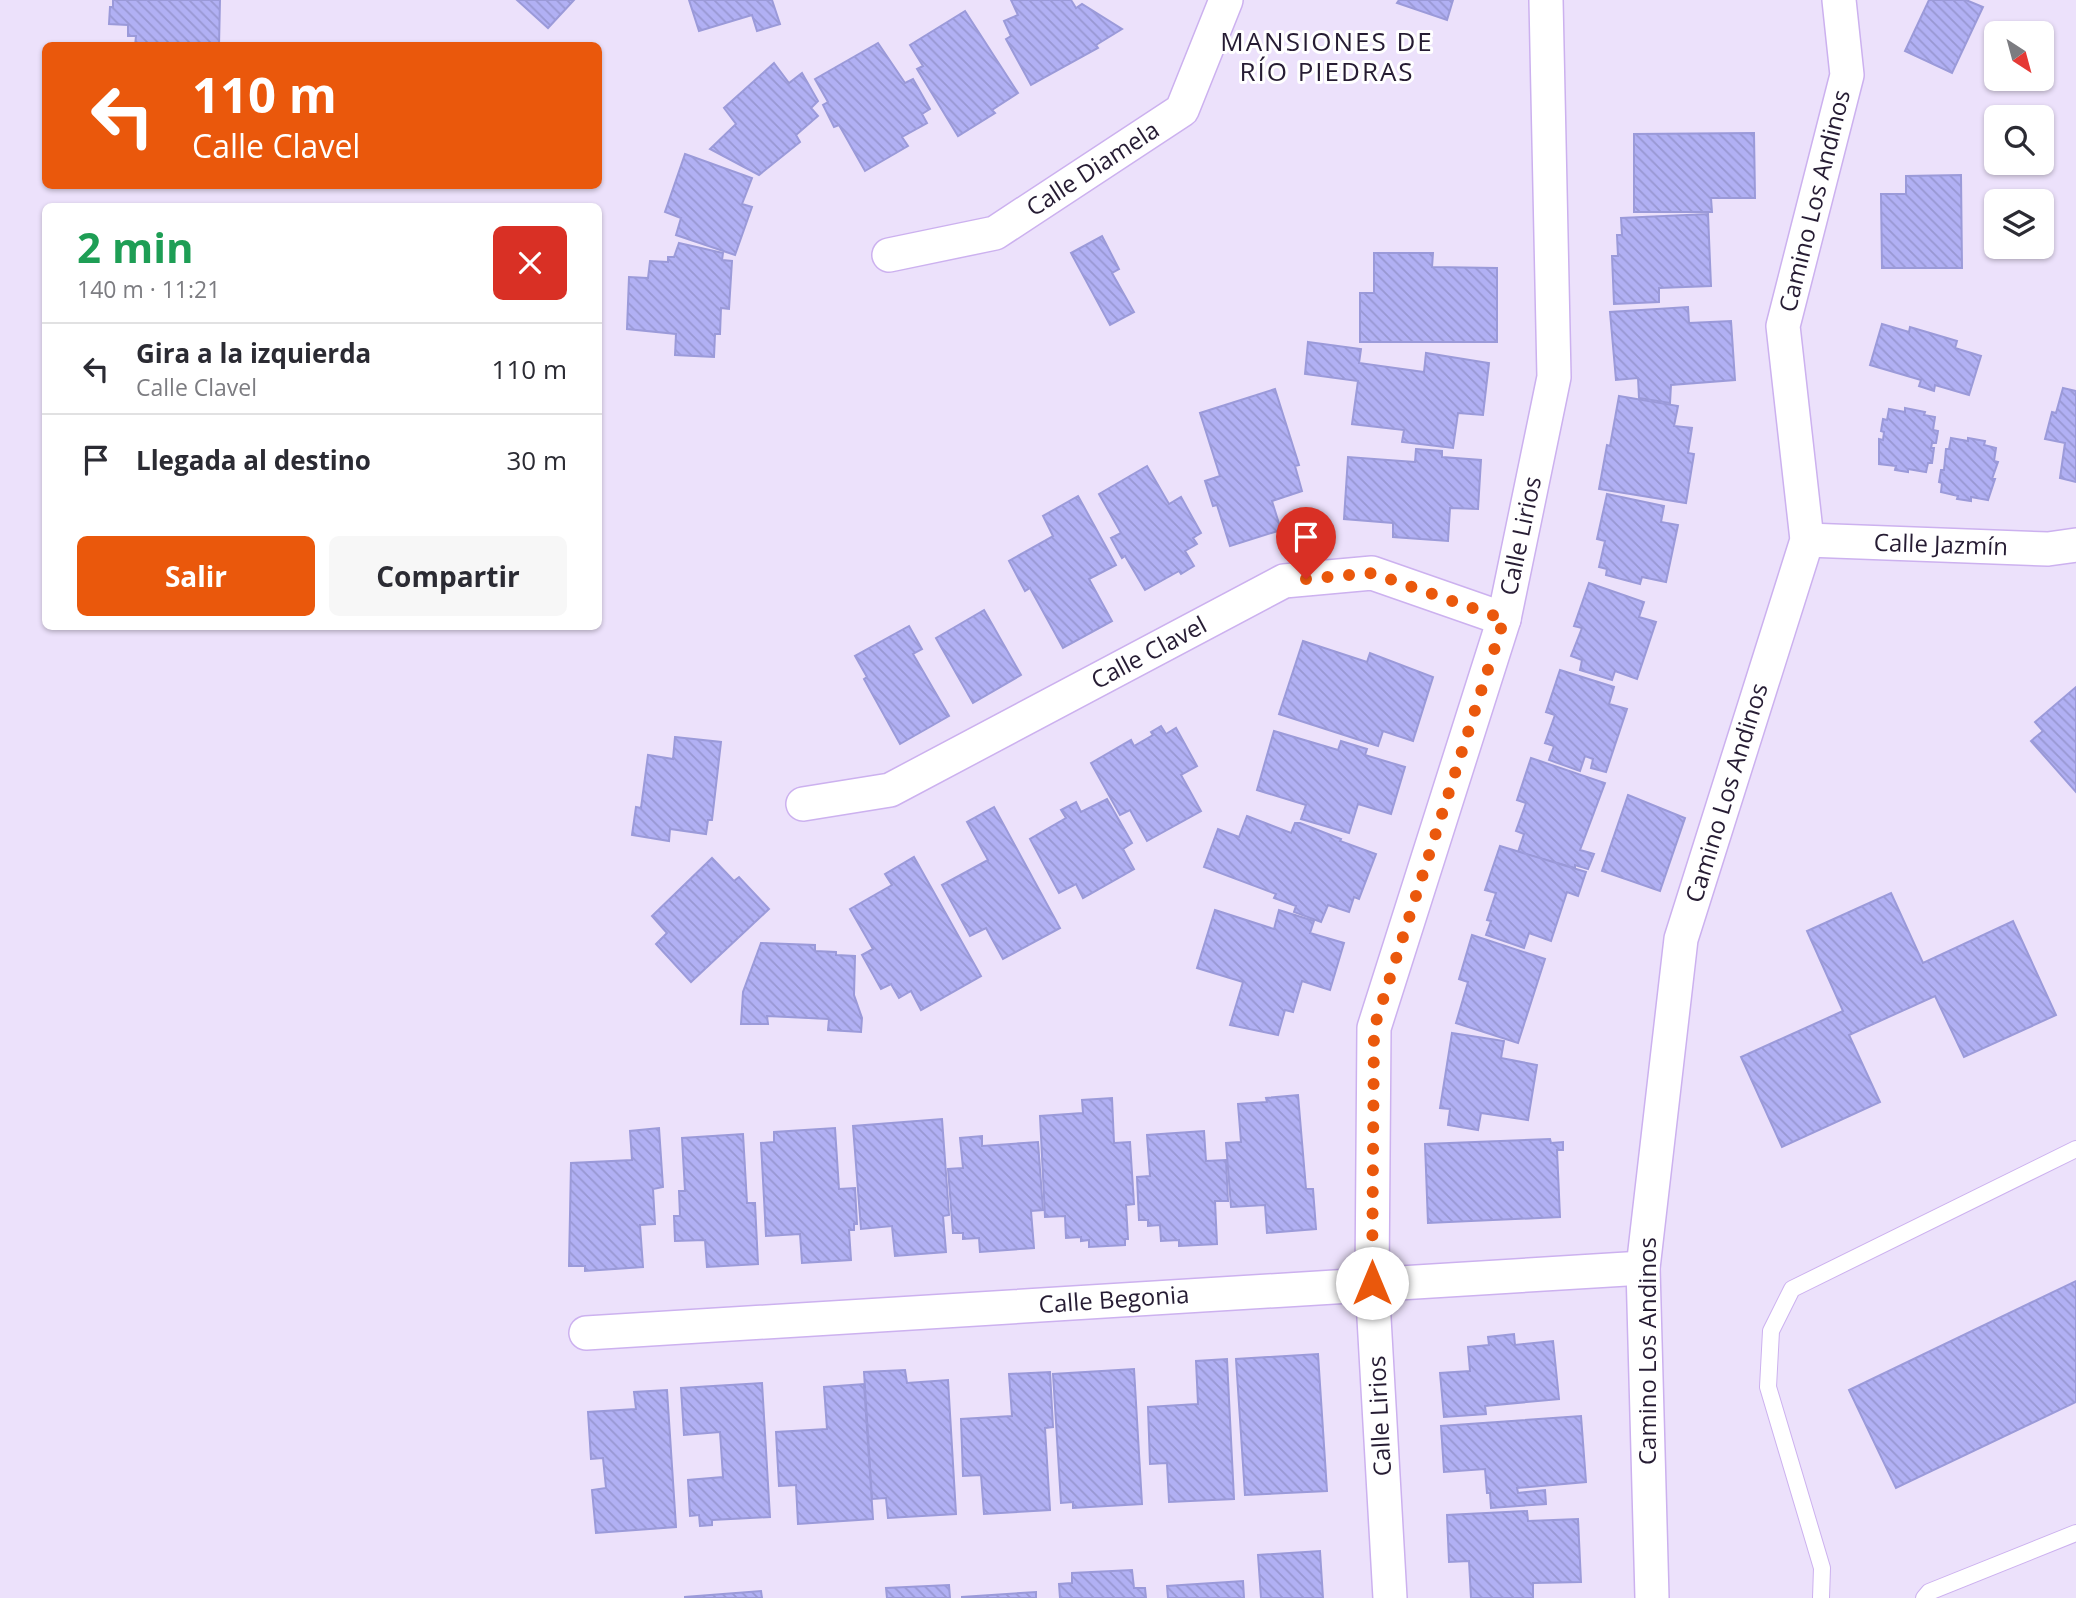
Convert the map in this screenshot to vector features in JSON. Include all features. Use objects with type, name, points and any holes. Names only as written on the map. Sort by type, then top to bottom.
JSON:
[{"type":"street","name":"Calle Diamela","points":[[889,255],[995,233],[1182,110],[1226,0]]},
{"type":"street","name":"Calle Lirios","points":[[1390,1598],[1372,1283],[1374,1028],[1504,619],[1554,377],[1546,0]]},
{"type":"street","name":"Camino Los Andinos","points":[[1652,1598],[1643,1268],[1681,939],[1807,540],[1783,326],[1847,75],[1839,0]]},
{"type":"street","name":"Calle Jazmín","points":[[1807,540],[2048,550],[2076,545]]},
{"type":"street","name":"Calle Clavel","points":[[803,804],[890,790],[1284,581],[1372,573],[1504,619]]},
{"type":"street","name":"Calle Begonia","points":[[586,1334],[1643,1268]]},
{"type":"lane","points":[[1821,1598],[1822,1568],[1768,1387],[1771,1331],[1792,1289],[2076,1149]]},
{"type":"lane","points":[[1924,1598],[1929,1592],[2076,1533]]},
{"type":"building","points":[[113,0],[220,0],[219,42],[135,42],[136,36],[128,36],[128,25],[109,24],[110,7],[113,7]]},
{"type":"building","points":[[517,0],[574,0],[548,28]]},
{"type":"building","points":[[689,0],[772,0],[780,24],[757,31],[752,15],[699,31]]},
{"type":"building","points":[[1011,0],[1071,0],[1076,8],[1082,4],[1122,29],[1096,45],[1098,48],[1031,85],[1006,39],[1011,36],[1004,21],[1018,15]]},
{"type":"building","points":[[1399,0],[1453,0],[1447,20],[1397,3]]},
{"type":"building","points":[[1929,0],[1966,0],[1983,7],[1952,73],[1905,51]]},
{"type":"building","points":[[965,11],[1018,93],[992,110],[995,113],[958,136],[917,69],[923,66],[910,45]]},
{"type":"building","points":[[878,43],[905,83],[913,79],[930,109],[922,114],[927,123],[902,137],[908,146],[865,171],[839,125],[834,127],[823,105],[828,102],[815,79]]},
{"type":"building","points":[[774,63],[789,83],[802,73],[818,101],[811,108],[818,116],[796,135],[800,142],[759,175],[710,149],[736,124],[724,108]]},
{"type":"building","points":[[1754,133],[1755,198],[1711,198],[1712,212],[1634,212],[1634,134]]},
{"type":"building","points":[[685,154],[752,178],[742,204],[752,207],[735,255],[676,235],[681,218],[665,212]]},
{"type":"building","points":[[1961,175],[1962,268],[1882,268],[1881,194],[1906,194],[1906,176]]},
{"type":"building","points":[[1708,214],[1711,286],[1659,288],[1659,302],[1614,304],[1612,256],[1618,256],[1617,235],[1622,235],[1621,218]]},
{"type":"building","points":[[1102,236],[1119,269],[1112,273],[1134,312],[1110,325],[1071,253]]},
{"type":"building","points":[[679,243],[723,253],[722,260],[732,261],[729,309],[721,308],[720,334],[715,334],[714,357],[675,355],[676,334],[627,329],[629,277],[648,278],[650,261],[668,262],[668,257],[674,257]]},
{"type":"building","points":[[1374,253],[1433,253],[1432,267],[1497,268],[1497,342],[1360,342],[1360,293],[1374,293]]},
{"type":"building","points":[[1688,307],[1689,323],[1731,321],[1735,380],[1671,385],[1670,403],[1639,398],[1638,378],[1616,380],[1610,312]]},
{"type":"building","points":[[1882,324],[1909,332],[1910,327],[1957,341],[1955,348],[1981,356],[1969,395],[1935,385],[1934,391],[1919,386],[1921,380],[1870,365]]},
{"type":"building","points":[[1308,342],[1361,349],[1359,363],[1424,372],[1426,353],[1489,363],[1483,415],[1458,413],[1453,448],[1402,442],[1404,430],[1352,424],[1358,381],[1305,374]]},
{"type":"building","points":[[2063,388],[2076,391],[2076,482],[2060,478],[2065,443],[2045,439],[2052,412],[2056,413]]},
{"type":"building","points":[[1275,389],[1299,465],[1295,466],[1302,491],[1272,501],[1281,530],[1230,546],[1217,505],[1213,506],[1205,481],[1220,476],[1200,413]]},
{"type":"building","points":[[1619,396],[1678,406],[1674,426],[1692,428],[1688,453],[1694,454],[1686,503],[1599,489]]},
{"type":"building","points":[[1905,408],[1935,417],[1933,430],[1938,431],[1936,443],[1932,443],[1931,448],[1934,448],[1932,463],[1928,463],[1926,472],[1895,470],[1896,466],[1879,464],[1879,439],[1883,440],[1883,419],[1887,420],[1889,409],[1905,412]]},
{"type":"building","points":[[1951,438],[1985,441],[1984,445],[1996,448],[1994,461],[1998,462],[1988,500],[1971,497],[1971,501],[1957,499],[1958,496],[1941,492],[1941,470],[1944,470],[1946,449],[1949,449]]},
{"type":"building","points":[[1416,449],[1442,451],[1442,457],[1481,460],[1478,509],[1450,508],[1448,541],[1393,537],[1393,523],[1344,519],[1348,457],[1415,462]]},
{"type":"building","points":[[1147,466],[1169,504],[1181,497],[1201,533],[1193,538],[1197,544],[1185,551],[1194,566],[1181,574],[1179,571],[1145,590],[1111,538],[1121,533],[1099,494]]},
{"type":"building","points":[[1607,494],[1664,506],[1661,522],[1678,525],[1666,582],[1642,577],[1640,584],[1606,575],[1607,569],[1599,567],[1605,541],[1597,539]]},
{"type":"building","points":[[1078,496],[1116,565],[1089,579],[1112,621],[1063,648],[1030,588],[1025,591],[1009,561],[1053,536],[1043,516]]},
{"type":"building","points":[[1589,583],[1644,602],[1639,617],[1656,622],[1637,679],[1615,671],[1612,680],[1580,670],[1582,660],[1571,656],[1582,628],[1574,626]]},
{"type":"building","points":[[984,610],[1021,675],[973,703],[936,638]]},
{"type":"building","points":[[909,626],[922,649],[913,654],[949,716],[900,744],[864,679],[867,677],[855,656]]},
{"type":"building","points":[[1303,641],[1367,662],[1370,653],[1433,677],[1413,741],[1383,731],[1378,746],[1279,714]]},
{"type":"building","points":[[1560,670],[1614,687],[1609,704],[1627,709],[1606,772],[1591,768],[1593,759],[1585,756],[1580,771],[1549,760],[1554,746],[1545,743],[1555,715],[1546,712]]},
{"type":"building","points":[[2076,687],[2076,792],[2031,741],[2043,731],[2035,722]]},
{"type":"building","points":[[1161,726],[1166,734],[1176,728],[1197,766],[1181,775],[1201,811],[1147,841],[1130,810],[1120,815],[1091,763],[1131,740],[1134,746],[1153,735],[1151,732]]},
{"type":"building","points":[[1274,731],[1338,750],[1341,741],[1367,749],[1365,755],[1405,767],[1391,814],[1358,804],[1349,833],[1301,819],[1306,805],[1257,790]]},
{"type":"building","points":[[675,737],[721,742],[712,820],[708,820],[706,834],[670,829],[669,841],[632,835],[636,807],[641,808],[648,755],[673,759]]},
{"type":"building","points":[[1531,758],[1605,783],[1580,850],[1594,854],[1588,869],[1518,852],[1524,834],[1516,831],[1526,803],[1517,800]]},
{"type":"building","points":[[1628,795],[1685,818],[1660,891],[1602,871]]},
{"type":"building","points":[[1107,799],[1132,843],[1123,849],[1134,869],[1083,898],[1076,884],[1059,893],[1030,839],[1066,818],[1061,810],[1076,802],[1081,812]]},
{"type":"building","points":[[994,807],[1060,928],[1003,959],[986,928],[970,936],[942,885],[988,860],[967,822]]},
{"type":"building","points":[[1247,816],[1291,833],[1295,823],[1300,823],[1376,854],[1359,899],[1354,897],[1349,912],[1328,905],[1321,922],[1294,912],[1296,906],[1274,898],[1276,894],[1204,867],[1218,829],[1239,837]]},
{"type":"building","points":[[1500,846],[1586,872],[1578,896],[1567,892],[1551,941],[1529,933],[1524,948],[1486,935],[1491,921],[1487,920],[1496,893],[1485,890]]},
{"type":"building","points":[[914,857],[981,976],[921,1010],[911,991],[899,998],[891,984],[881,989],[862,955],[873,949],[850,909],[892,885],[885,874]]},
{"type":"building","points":[[712,858],[734,881],[739,877],[769,909],[691,982],[656,944],[667,933],[652,916]]},
{"type":"building","points":[[1891,893],[1923,963],[2013,921],[2056,1015],[1964,1057],[1935,996],[1849,1035],[1880,1102],[1782,1147],[1741,1057],[1843,1011],[1807,931]]},
{"type":"building","points":[[1215,910],[1274,929],[1279,910],[1314,921],[1310,933],[1344,943],[1330,990],[1302,981],[1293,1012],[1285,1010],[1278,1035],[1230,1025],[1243,982],[1197,968]]},
{"type":"building","points":[[1472,935],[1545,959],[1518,1043],[1456,1023],[1468,982],[1459,979]]},
{"type":"building","points":[[761,943],[815,945],[815,951],[855,956],[854,995],[862,1018],[861,1032],[828,1030],[829,1019],[767,1016],[768,1024],[741,1024],[743,992]]},
{"type":"building","points":[[1452,1033],[1504,1041],[1501,1058],[1537,1065],[1528,1120],[1481,1113],[1478,1130],[1448,1125],[1450,1109],[1440,1108]]},
{"type":"building","points":[[1298,1095],[1306,1189],[1313,1189],[1316,1229],[1267,1233],[1265,1205],[1231,1207],[1226,1143],[1241,1142],[1238,1104],[1267,1102],[1266,1098]]},
{"type":"building","points":[[1112,1098],[1114,1143],[1130,1142],[1134,1204],[1126,1205],[1128,1239],[1125,1239],[1125,1245],[1089,1247],[1089,1240],[1081,1241],[1081,1237],[1066,1238],[1065,1216],[1045,1217],[1040,1116],[1083,1113],[1082,1100]]},
{"type":"building","points":[[942,1119],[949,1215],[943,1216],[946,1252],[895,1256],[892,1226],[861,1229],[853,1126]]},
{"type":"building","points":[[659,1128],[663,1187],[653,1189],[655,1224],[640,1225],[643,1267],[585,1271],[585,1266],[569,1266],[571,1163],[632,1160],[630,1131]]},
{"type":"building","points":[[835,1128],[839,1189],[855,1188],[857,1224],[854,1224],[854,1230],[849,1230],[851,1260],[802,1263],[800,1234],[766,1236],[761,1143],[774,1142],[774,1132]]},
{"type":"building","points":[[1204,1131],[1206,1161],[1226,1160],[1228,1201],[1215,1201],[1217,1244],[1179,1246],[1179,1240],[1161,1241],[1160,1225],[1148,1226],[1148,1220],[1139,1220],[1137,1177],[1150,1176],[1147,1135]]},
{"type":"building","points":[[743,1134],[747,1203],[755,1203],[758,1264],[707,1267],[705,1240],[675,1241],[674,1216],[680,1216],[679,1191],[685,1191],[682,1138]]},
{"type":"building","points":[[982,1136],[982,1146],[1038,1142],[1043,1210],[1031,1211],[1034,1248],[980,1252],[979,1238],[963,1239],[963,1233],[953,1233],[948,1169],[963,1168],[960,1138]]},
{"type":"building","points":[[1550,1139],[1551,1143],[1563,1142],[1563,1150],[1557,1150],[1560,1217],[1428,1223],[1425,1144]]},
{"type":"building","points":[[2076,1281],[2076,1402],[1896,1488],[1849,1390]]},
{"type":"building","points":[[1514,1334],[1515,1345],[1553,1341],[1559,1399],[1485,1406],[1486,1414],[1444,1417],[1440,1373],[1470,1371],[1468,1347],[1489,1345],[1488,1337]]},
{"type":"building","points":[[1318,1354],[1327,1491],[1245,1495],[1236,1359]]},
{"type":"building","points":[[1227,1359],[1234,1499],[1169,1502],[1167,1463],[1150,1464],[1148,1407],[1198,1404],[1196,1361]]},
{"type":"building","points":[[1134,1369],[1142,1504],[1073,1508],[1073,1502],[1061,1503],[1053,1374]]},
{"type":"building","points":[[905,1370],[907,1383],[948,1380],[956,1514],[888,1518],[886,1498],[872,1499],[864,1372]]},
{"type":"building","points":[[1050,1372],[1053,1427],[1045,1428],[1050,1510],[984,1514],[981,1475],[963,1476],[961,1419],[1012,1416],[1009,1374]]},
{"type":"building","points":[[762,1383],[770,1517],[712,1520],[712,1525],[700,1526],[699,1515],[690,1516],[688,1480],[723,1477],[720,1432],[684,1435],[681,1388]]},
{"type":"building","points":[[864,1384],[873,1519],[798,1524],[796,1485],[779,1486],[776,1432],[827,1429],[824,1387]]},
{"type":"building","points":[[667,1390],[676,1527],[596,1533],[592,1490],[606,1488],[603,1458],[591,1459],[588,1412],[636,1409],[634,1392]]},
{"type":"building","points":[[1581,1416],[1586,1482],[1517,1488],[1518,1493],[1545,1490],[1546,1504],[1491,1508],[1485,1469],[1444,1472],[1441,1426]]},
{"type":"building","points":[[1527,1511],[1528,1521],[1578,1519],[1581,1582],[1533,1583],[1533,1598],[1471,1598],[1469,1561],[1449,1562],[1447,1515]]},
{"type":"building","points":[[1320,1551],[1323,1598],[1261,1598],[1258,1555]]},
{"type":"building","points":[[1132,1570],[1134,1588],[1145,1588],[1146,1598],[1060,1598],[1059,1584],[1072,1583],[1072,1573]]},
{"type":"building","points":[[1243,1581],[1244,1598],[1168,1598],[1167,1586]]},
{"type":"building","points":[[949,1585],[950,1598],[887,1598],[886,1588]]},
{"type":"building","points":[[761,1591],[762,1598],[685,1598],[685,1597]]},
{"type":"building","points":[[1036,1592],[1036,1598],[962,1598],[962,1597]]},
{"type":"district","name":"MANSIONES DE RÍO PIEDRAS","points":[[1327,57]]},
{"type":"route","points":[[1306,579],[1372,573],[1504,619],[1374,1028],[1372,1283]]}]
